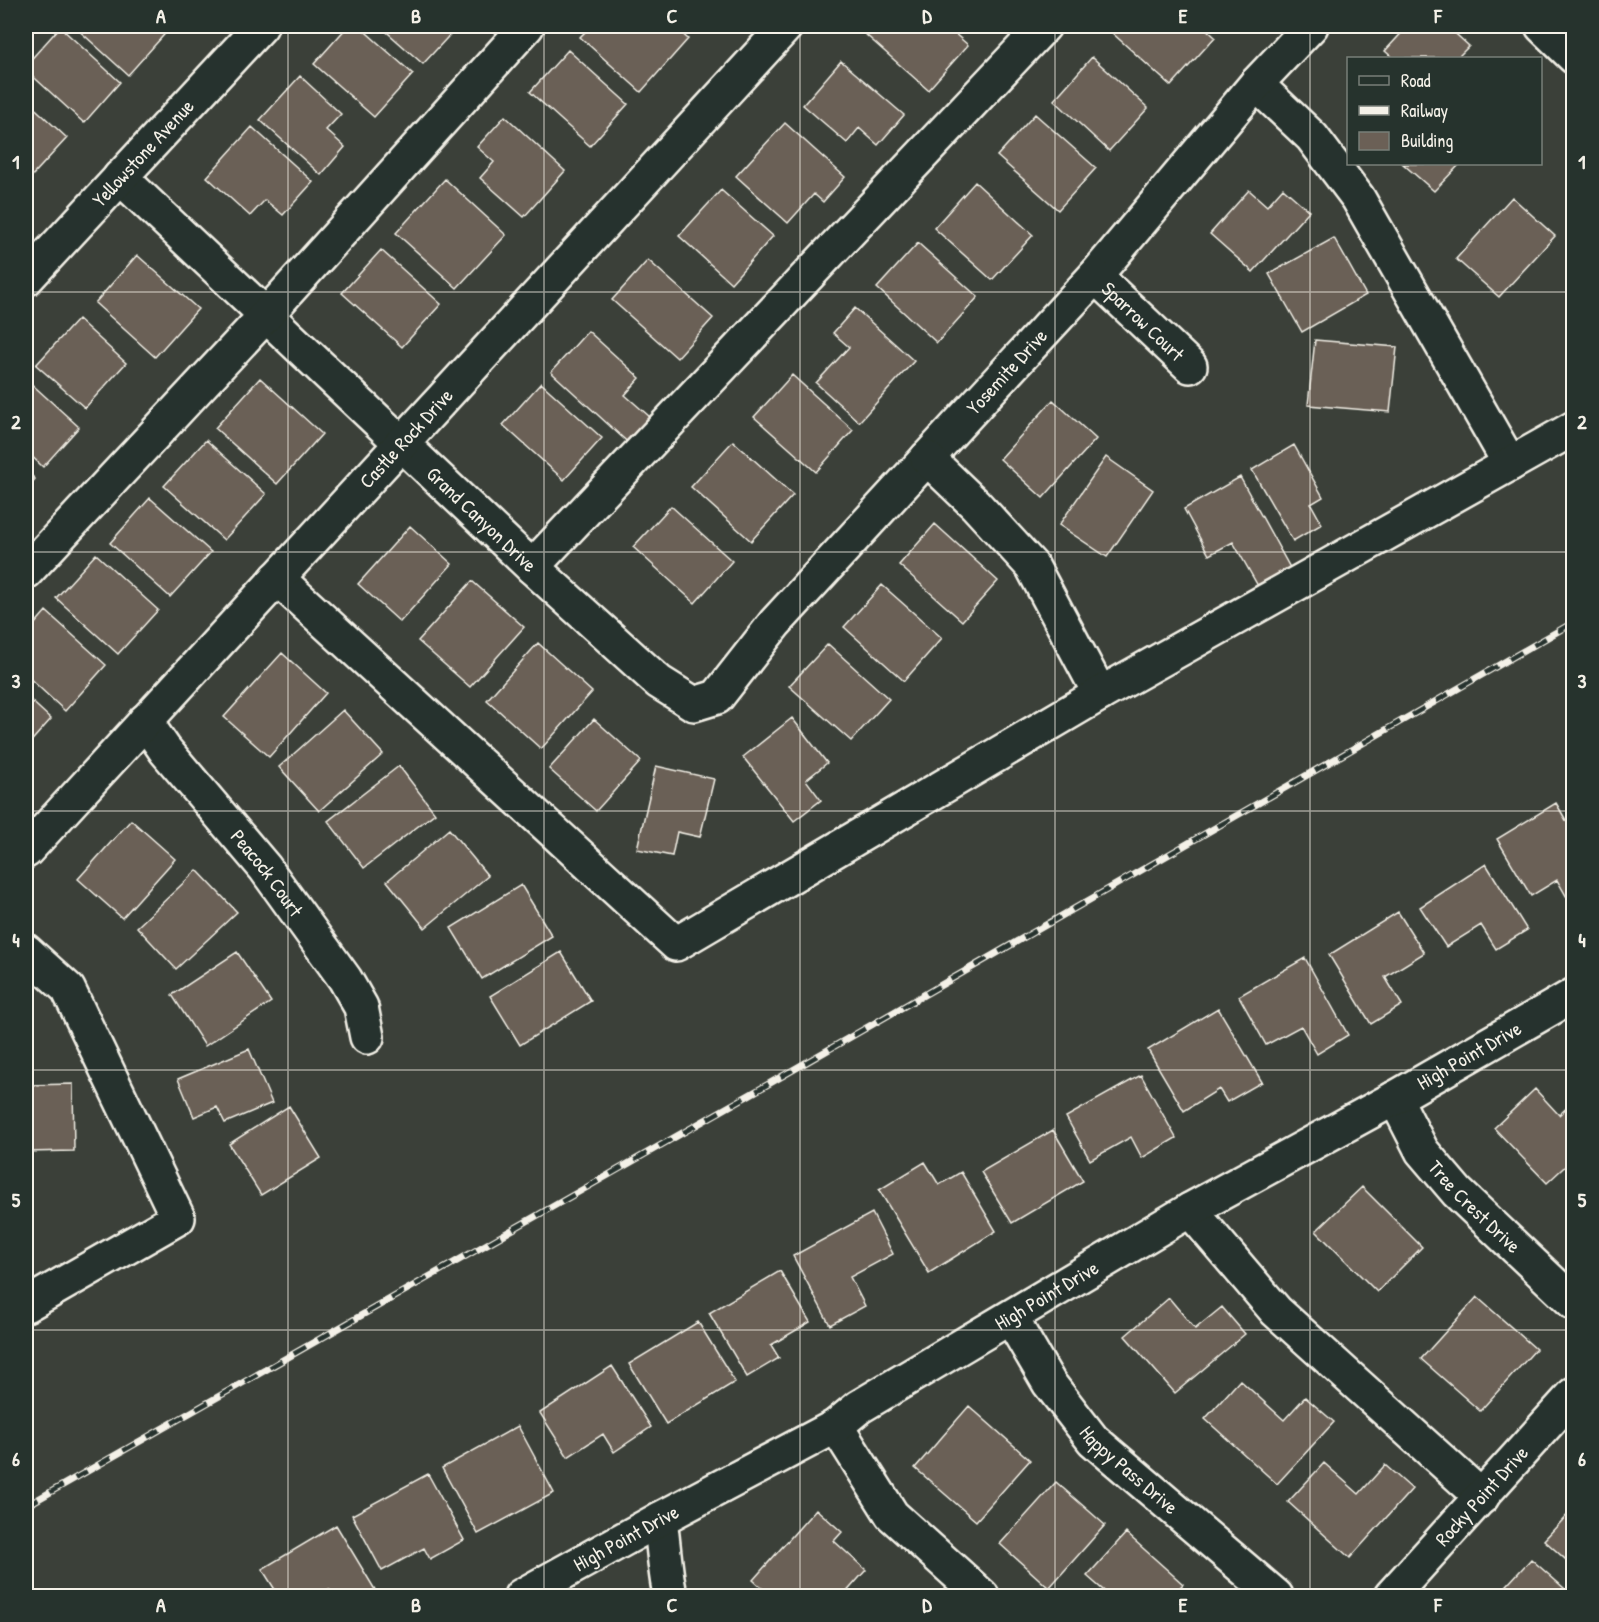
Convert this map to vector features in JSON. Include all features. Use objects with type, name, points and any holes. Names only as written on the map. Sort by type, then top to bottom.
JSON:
[{"type":"street","name":"Yellowstone Avenue","points":[[26,279],[261,26]]},
{"type":"street","points":[[26,572],[267,315],[527,26]]},
{"type":"street","name":"Castle Rock Drive","points":[[26,851],[786,26]]},
{"type":"street","points":[[532,567],[1044,26]]},
{"type":"street","name":"Yosemite Drive","points":[[694,704],[717,697],[775,623],[1095,276],[1256,84],[1311,26]]},
{"type":"street","points":[[1542,26],[1574,57]]},
{"type":"street","points":[[1256,84],[1312,137],[1358,198],[1510,464]]},
{"type":"street","name":"Grand Canyon Drive","points":[[120,177],[532,567],[659,682],[694,704]]},
{"type":"street","name":"Sparrow Court","points":[[1095,276],[1190,366]]},
{"type":"street","points":[[277,578],[676,944],[1100,694],[1574,428]]},
{"type":"street","points":[[927,458],[975,504],[1032,566],[1100,694]]},
{"type":"street","name":"Peacock Court","points":[[146,721],[165,750],[265,868],[345,979],[361,1007],[367,1037]]},
{"type":"street","points":[[26,951],[68,989],[178,1218],[26,1305]]},
{"type":"street","name":"High Point Drive","points":[[521,1596],[836,1426],[859,1407],[1190,1210],[1395,1098],[1574,995]]},
{"type":"street","name":"Tree Crest Drive","points":[[1395,1098],[1422,1151],[1457,1192],[1574,1302]]},
{"type":"street","points":[[1190,1210],[1276,1311],[1482,1497]]},
{"type":"street","name":"Happy Pass Drive","points":[[1011,1318],[1049,1383],[1093,1440],[1276,1596]]},
{"type":"street","name":"Rocky Point Drive","points":[[1391,1596],[1574,1394]]},
{"type":"street","points":[[836,1426],[892,1515],[982,1596]]},
{"type":"street","points":[[660,1519],[667,1566],[667,1592],[671,1596]]},
{"type":"building","points":[[74,26],[169,26],[171,27],[128,75]]},
{"type":"building","points":[[348,26],[359,26],[413,74],[374,117],[314,64]]},
{"type":"building","points":[[380,26],[458,26],[423,64]]},
{"type":"building","points":[[591,26],[674,26],[688,39],[641,92],[580,37]]},
{"type":"building","points":[[873,26],[946,26],[968,45],[928,90],[865,34]]},
{"type":"building","points":[[1115,26],[1203,26],[1215,37],[1171,86],[1110,31]]},
{"type":"building","points":[[1408,26],[1447,26],[1469,46],[1458,57],[1392,57],[1385,51]]},
{"type":"building","points":[[60,27],[120,82],[84,123],[26,70],[26,65]]},
{"type":"building","points":[[568,50],[628,104],[590,146],[530,92]]},
{"type":"building","points":[[1092,57],[1148,108],[1109,151],[1054,100]]},
{"type":"building","points":[[841,61],[904,115],[878,145],[859,128],[847,143],[803,105]]},
{"type":"building","points":[[300,76],[341,114],[326,130],[345,147],[321,175],[260,120]]},
{"type":"building","points":[[26,100],[67,138],[30,178],[26,173]]},
{"type":"building","points":[[1035,114],[1096,168],[1058,210],[997,156]]},
{"type":"building","points":[[505,116],[565,171],[524,217],[480,178],[494,162],[477,147]]},
{"type":"building","points":[[785,123],[845,177],[823,202],[814,194],[788,223],[736,176]]},
{"type":"building","points":[[252,127],[313,182],[283,215],[265,200],[250,216],[207,177]]},
{"type":"building","points":[[1404,165],[1459,165],[1434,191]]},
{"type":"building","points":[[445,179],[506,235],[457,288],[396,233]]},
{"type":"building","points":[[975,182],[1033,235],[992,280],[934,228]]},
{"type":"building","points":[[1283,188],[1309,211],[1253,272],[1210,234],[1249,190],[1267,206]]},
{"type":"building","points":[[721,190],[773,236],[731,283],[679,236]]},
{"type":"building","points":[[1512,197],[1555,236],[1499,297],[1456,259]]},
{"type":"building","points":[[1334,238],[1366,295],[1302,332],[1269,274]]},
{"type":"building","points":[[918,243],[978,297],[937,343],[877,288]]},
{"type":"building","points":[[381,250],[441,304],[402,347],[342,293]]},
{"type":"building","points":[[137,255],[198,309],[155,357],[95,303]]},
{"type":"building","points":[[1570,255],[1574,256],[1574,333],[1567,332]]},
{"type":"building","points":[[648,260],[713,318],[677,358],[612,300]]},
{"type":"building","points":[[855,308],[914,361],[859,422],[816,383],[849,347],[833,333]]},
{"type":"building","points":[[78,319],[126,363],[85,408],[36,365]]},
{"type":"building","points":[[588,331],[640,378],[625,395],[658,424],[635,449],[551,372]]},
{"type":"building","points":[[1315,340],[1397,347],[1390,412],[1308,405]]},
{"type":"building","points":[[792,375],[853,430],[816,472],[754,417]]},
{"type":"building","points":[[260,378],[322,434],[277,484],[215,428]]},
{"type":"building","points":[[26,379],[79,427],[43,467],[26,451]]},
{"type":"building","points":[[541,383],[602,438],[564,480],[503,425]]},
{"type":"building","points":[[1053,400],[1096,439],[1043,498],[1000,459]]},
{"type":"building","points":[[206,440],[266,494],[224,540],[164,486]]},
{"type":"building","points":[[733,441],[793,495],[751,541],[691,487]]},
{"type":"building","points":[[1294,445],[1323,497],[1311,504],[1322,524],[1293,541],[1252,470]]},
{"type":"building","points":[[1106,457],[1153,490],[1107,557],[1059,525]]},
{"type":"building","points":[[26,470],[35,479],[26,490]]},
{"type":"building","points":[[1240,477],[1294,575],[1262,593],[1233,542],[1209,555],[1184,509]]},
{"type":"building","points":[[150,498],[211,552],[170,597],[110,543]]},
{"type":"building","points":[[671,506],[732,561],[695,603],[633,547]]},
{"type":"building","points":[[935,524],[998,581],[962,621],[899,565]]},
{"type":"building","points":[[410,526],[452,564],[400,622],[358,584]]},
{"type":"building","points":[[96,554],[158,610],[118,654],[56,598]]},
{"type":"building","points":[[472,581],[524,627],[470,687],[418,641]]},
{"type":"building","points":[[882,585],[942,638],[904,681],[844,627]]},
{"type":"building","points":[[46,611],[106,665],[65,711],[26,675],[26,634]]},
{"type":"building","points":[[538,643],[592,692],[541,749],[487,700]]},
{"type":"building","points":[[828,644],[889,699],[851,741],[789,686]]},
{"type":"building","points":[[282,653],[326,693],[269,757],[224,717]]},
{"type":"building","points":[[26,696],[51,719],[26,747]]},
{"type":"building","points":[[343,710],[383,754],[319,811],[279,767]]},
{"type":"building","points":[[792,718],[827,763],[806,780],[821,800],[794,821],[743,757]]},
{"type":"building","points":[[594,719],[641,761],[596,811],[549,769]]},
{"type":"building","points":[[399,766],[435,813],[364,868],[328,821]]},
{"type":"building","points":[[656,766],[714,779],[700,837],[677,832],[672,856],[637,849]]},
{"type":"building","points":[[1556,803],[1574,834],[1572,906],[1557,880],[1531,896],[1497,839]]},
{"type":"building","points":[[131,820],[175,859],[122,918],[78,879]]},
{"type":"building","points":[[449,829],[488,876],[425,928],[387,881]]},
{"type":"building","points":[[1486,864],[1527,930],[1496,949],[1481,925],[1446,947],[1420,907]]},
{"type":"building","points":[[197,870],[237,912],[176,969],[137,927]]},
{"type":"building","points":[[521,885],[552,936],[482,979],[451,928]]},
{"type":"building","points":[[1398,912],[1424,953],[1385,977],[1402,1005],[1371,1024],[1329,955]]},
{"type":"building","points":[[237,952],[271,1002],[205,1046],[172,995]]},
{"type":"building","points":[[561,952],[591,1001],[520,1045],[490,996]]},
{"type":"building","points":[[1305,958],[1348,1035],[1317,1054],[1301,1026],[1266,1045],[1239,996]]},
{"type":"building","points":[[1218,1008],[1262,1082],[1227,1102],[1219,1089],[1184,1111],[1148,1050]]},
{"type":"building","points":[[249,1049],[272,1103],[225,1123],[217,1107],[194,1117],[178,1079]]},
{"type":"building","points":[[1141,1075],[1176,1138],[1142,1158],[1131,1137],[1090,1160],[1066,1117]]},
{"type":"building","points":[[73,1084],[74,1151],[26,1152],[26,1085]]},
{"type":"building","points":[[1535,1089],[1559,1115],[1574,1101],[1574,1158],[1547,1183],[1494,1128]]},
{"type":"building","points":[[289,1106],[321,1158],[261,1195],[229,1144]]},
{"type":"building","points":[[1053,1130],[1083,1181],[1012,1223],[981,1172]]},
{"type":"building","points":[[925,1162],[939,1185],[961,1172],[996,1231],[929,1273],[879,1190]]},
{"type":"building","points":[[1362,1187],[1422,1247],[1377,1292],[1316,1231]]},
{"type":"building","points":[[872,1213],[893,1254],[850,1277],[865,1306],[830,1325],[793,1256]]},
{"type":"building","points":[[780,1271],[810,1322],[771,1345],[779,1358],[747,1377],[709,1313]]},
{"type":"building","points":[[1477,1297],[1536,1349],[1480,1411],[1421,1359]]},
{"type":"building","points":[[1169,1298],[1195,1329],[1222,1307],[1245,1334],[1175,1393],[1125,1336]]},
{"type":"building","points":[[698,1322],[735,1382],[666,1424],[629,1364]]},
{"type":"building","points":[[612,1366],[651,1427],[614,1452],[603,1434],[568,1457],[540,1413]]},
{"type":"building","points":[[1240,1380],[1284,1420],[1305,1397],[1334,1422],[1277,1484],[1205,1419]]},
{"type":"building","points":[[969,1406],[1030,1460],[976,1521],[915,1468]]},
{"type":"building","points":[[518,1426],[554,1493],[478,1534],[442,1468]]},
{"type":"building","points":[[1324,1463],[1359,1494],[1385,1465],[1412,1489],[1350,1558],[1288,1502]]},
{"type":"building","points":[[428,1474],[464,1540],[430,1559],[424,1548],[382,1571],[352,1515]]},
{"type":"building","points":[[1056,1482],[1105,1525],[1049,1588],[1000,1544]]},
{"type":"building","points":[[1574,1508],[1574,1567],[1544,1540]]},
{"type":"building","points":[[816,1509],[842,1532],[834,1541],[866,1570],[843,1596],[771,1596],[753,1580]]},
{"type":"building","points":[[336,1525],[377,1593],[371,1596],[334,1596],[329,1589],[317,1596],[279,1596],[262,1569]]},
{"type":"building","points":[[1126,1533],[1183,1584],[1172,1596],[1110,1596],[1087,1576]]},
{"type":"building","points":[[1531,1559],[1573,1596],[1497,1596]]},
{"type":"railway","points":[[26,1506],[1574,622]]}]
